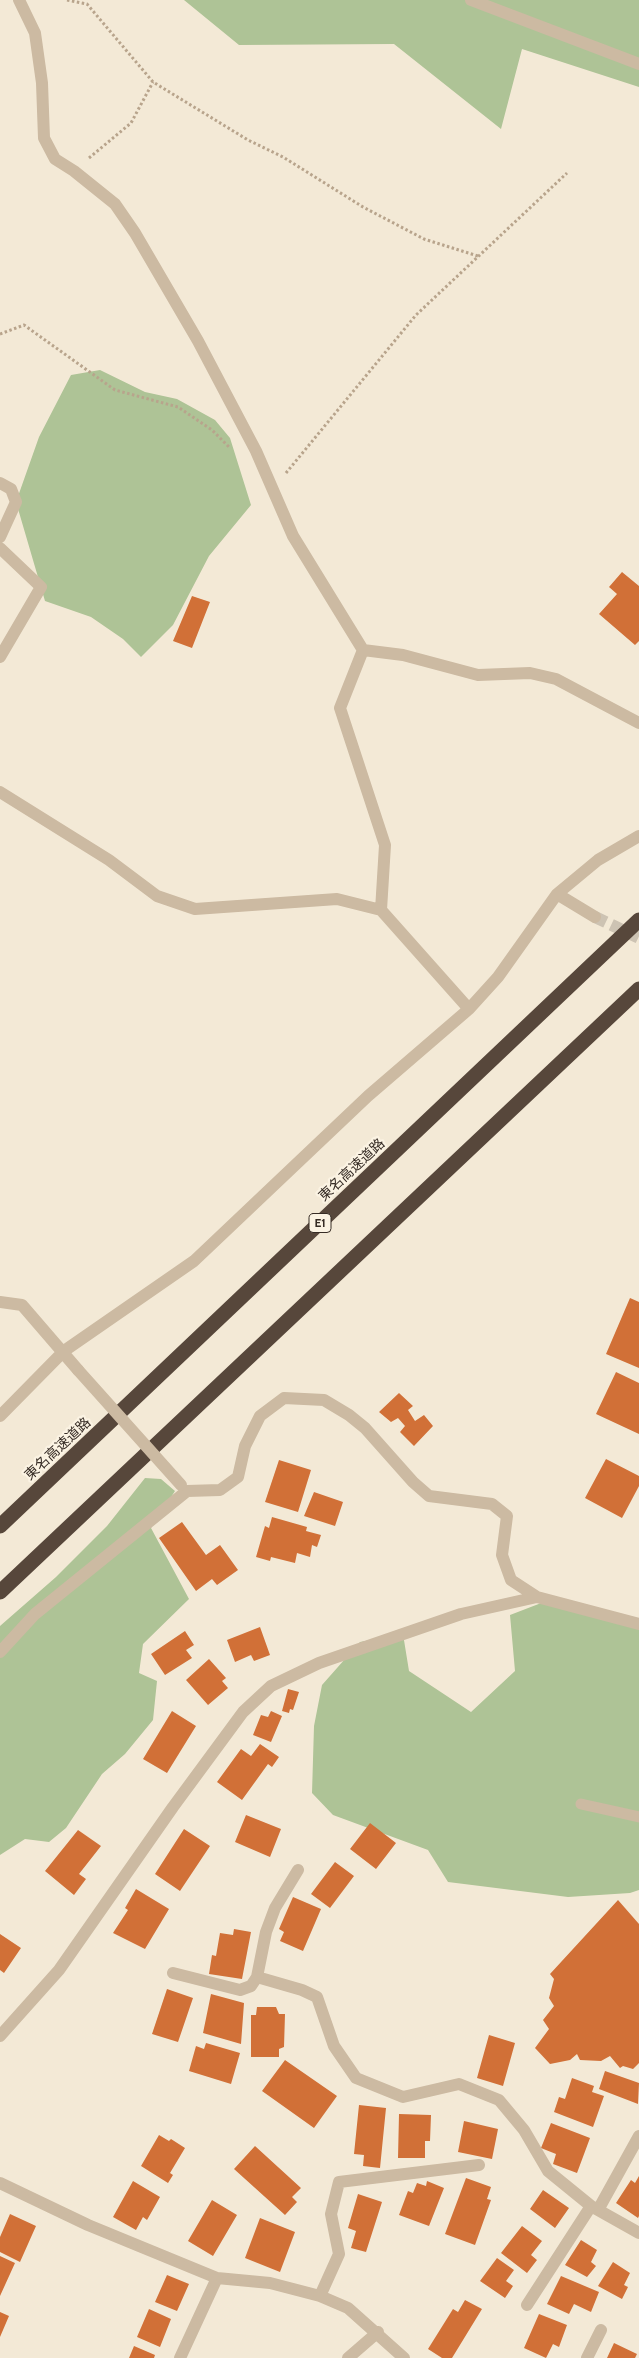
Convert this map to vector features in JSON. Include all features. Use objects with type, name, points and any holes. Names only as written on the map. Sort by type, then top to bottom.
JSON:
[{"type":"highway","name":"東名高速道路","points":[[0,1526],[639,920]]},
{"type":"highway","points":[[0,1592],[639,989]]},
{"type":"street","points":[[19,0],[35,33],[42,83],[44,138],[55,159],[74,171],[115,204],[135,233],[203,350],[256,451],[293,536],[363,650]]},
{"type":"street","points":[[471,0],[639,64]]},
{"type":"street","points":[[0,483],[11,489],[16,502],[0,537]]},
{"type":"street","points":[[0,548],[41,587],[0,657]]},
{"type":"street","points":[[363,650],[402,655],[478,675],[530,673],[556,679],[639,723]]},
{"type":"street","points":[[363,650],[340,708],[385,845],[381,910]]},
{"type":"street","points":[[0,792],[109,860],[157,896],[196,909],[337,899],[381,910],[469,1009]]},
{"type":"street","points":[[0,1416],[64,1351],[194,1261],[368,1096],[469,1009],[498,977],[558,894],[598,860],[639,836]]},
{"type":"street","points":[[558,894],[595,916]]},
{"type":"street","points":[[0,1302],[22,1305],[184,1488]]},
{"type":"street","points":[[0,1652],[35,1614],[184,1488],[220,1490],[238,1477],[245,1446],[260,1416],[284,1398],[324,1400],[349,1415],[365,1428],[413,1482],[429,1496],[492,1504],[507,1516],[502,1555],[511,1580],[537,1597],[639,1624]]},
{"type":"street","points":[[0,2036],[59,1970],[173,1807],[237,1720],[270,1686],[319,1663],[460,1614],[537,1597]]},
{"type":"street","points":[[173,1973],[240,1990],[251,1986],[257,1977],[266,1932],[275,1908],[298,1870]]},
{"type":"street","points":[[257,1977],[302,1990],[316,1997],[334,2046],[356,2078],[403,2097],[459,2084],[499,2100],[524,2130],[548,2172],[595,2208],[639,2233]]},
{"type":"street","points":[[527,2305],[595,2208],[639,2136]]},
{"type":"street","points":[[320,2296],[339,2254],[331,2214],[339,2182],[479,2165]]},
{"type":"street","points":[[0,2183],[88,2225],[216,2278],[270,2283],[320,2296],[348,2308],[378,2332],[404,2358]]},
{"type":"street","points":[[180,2358],[216,2278]]},
{"type":"street","points":[[587,2358],[601,2330]]},
{"type":"street","points":[[348,2358],[378,2332]]},
{"type":"lane","points":[[581,1804],[639,1817]]},
{"type":"path","points":[[67,0],[87,4],[153,82],[248,140],[283,157],[363,207],[424,238],[479,256]]},
{"type":"path","points":[[74,171],[131,123],[153,82]]},
{"type":"path","points":[[272,490],[416,315],[567,173]]},
{"type":"path","points":[[0,334],[24,325],[115,390],[178,407],[212,430],[232,450]]},
{"type":"green space","points":[[184,0],[639,0],[639,87],[522,49],[501,129],[394,44],[239,45]]},
{"type":"green space","points":[[100,370],[145,392],[177,399],[215,420],[230,438],[251,505],[209,556],[173,625],[141,657],[123,639],[91,617],[45,601],[16,502],[39,437],[71,375]]},
{"type":"green space","points":[[145,1478],[161,1479],[175,1491],[151,1528],[189,1599],[143,1644],[139,1673],[157,1681],[153,1720],[125,1754],[102,1774],[66,1828],[49,1842],[25,1839],[0,1855],[0,1626],[56,1577],[107,1526]]},
{"type":"green space","points":[[549,1600],[639,1629],[639,1890],[630,1893],[568,1897],[448,1882],[428,1850],[333,1815],[312,1793],[314,1726],[322,1685],[360,1642],[403,1634],[409,1671],[471,1712],[515,1671],[510,1615]]},
{"type":"building","points":[[622,572],[639,586],[639,641],[635,645],[599,614],[617,594],[609,587]]},
{"type":"building","points":[[192,596],[210,602],[192,648],[173,641]]},
{"type":"building","points":[[630,1298],[639,1302],[639,1368],[606,1354]]},
{"type":"building","points":[[616,1372],[639,1383],[639,1434],[596,1414]]},
{"type":"building","points":[[399,1393],[413,1406],[408,1410],[415,1421],[424,1415],[433,1426],[414,1446],[400,1432],[405,1426],[398,1418],[391,1422],[379,1412]]},
{"type":"building","points":[[606,1459],[639,1476],[639,1486],[622,1518],[585,1498]]},
{"type":"building","points":[[279,1460],[311,1470],[298,1512],[265,1502]]},
{"type":"building","points":[[314,1492],[343,1502],[335,1526],[304,1516]]},
{"type":"building","points":[[272,1517],[307,1527],[306,1531],[321,1535],[317,1547],[312,1545],[310,1557],[297,1553],[295,1563],[271,1557],[270,1561],[256,1557],[265,1526],[269,1528]]},
{"type":"building","points":[[182,1522],[206,1555],[220,1545],[238,1570],[217,1585],[212,1579],[196,1591],[159,1538]]},
{"type":"building","points":[[260,1627],[270,1655],[254,1661],[251,1655],[235,1662],[227,1640]]},
{"type":"building","points":[[185,1631],[194,1645],[186,1650],[192,1658],[165,1675],[151,1654]]},
{"type":"building","points":[[209,1659],[226,1678],[222,1681],[228,1688],[208,1705],[186,1680]]},
{"type":"building","points":[[288,1689],[299,1692],[293,1710],[290,1709],[289,1713],[282,1711]]},
{"type":"building","points":[[172,1711],[196,1726],[167,1773],[143,1759]]},
{"type":"building","points":[[271,1711],[282,1716],[271,1742],[253,1735],[261,1715],[268,1717]]},
{"type":"building","points":[[260,1744],[279,1757],[272,1767],[268,1764],[242,1800],[217,1782],[241,1749],[251,1756]]},
{"type":"building","points":[[246,1815],[281,1829],[270,1857],[235,1842]]},
{"type":"building","points":[[370,1823],[396,1843],[376,1869],[350,1849]]},
{"type":"building","points":[[184,1829],[210,1846],[180,1891],[155,1874]]},
{"type":"building","points":[[78,1830],[101,1846],[79,1874],[86,1879],[74,1895],[45,1871]]},
{"type":"building","points":[[335,1862],[354,1876],[330,1908],[311,1894]]},
{"type":"building","points":[[136,1889],[169,1909],[145,1949],[113,1933],[128,1910],[125,1908]]},
{"type":"building","points":[[293,1897],[321,1909],[303,1951],[280,1941],[284,1932],[279,1929]]},
{"type":"building","points":[[618,1900],[639,1924],[639,2063],[633,2069],[623,2066],[620,2068],[610,2056],[601,2061],[580,2060],[577,2054],[570,2060],[550,2064],[535,2048],[549,2029],[543,2020],[554,2006],[549,1998],[554,1979],[550,1974]]},
{"type":"building","points":[[234,1929],[251,1932],[242,1979],[209,1974],[212,1955],[216,1956],[220,1933],[233,1935]]},
{"type":"building","points":[[0,1934],[21,1948],[4,1973],[0,1970]]},
{"type":"building","points":[[167,1989],[193,1998],[178,2042],[152,2034]]},
{"type":"building","points":[[211,1994],[244,2003],[241,2044],[203,2033]]},
{"type":"building","points":[[257,2007],[276,2007],[279,2014],[285,2014],[284,2047],[279,2049],[279,2057],[251,2057],[251,2015],[256,2015]]},
{"type":"building","points":[[489,2035],[515,2043],[503,2086],[477,2078]]},
{"type":"building","points":[[206,2043],[240,2053],[231,2084],[189,2071],[196,2046],[204,2049]]},
{"type":"building","points":[[285,2060],[337,2096],[314,2128],[262,2091]]},
{"type":"building","points":[[605,2071],[639,2083],[638,2104],[599,2089]]},
{"type":"building","points":[[572,2078],[594,2086],[592,2092],[604,2096],[593,2127],[554,2112],[559,2097],[565,2099]]},
{"type":"building","points":[[359,2105],[386,2108],[380,2168],[363,2166],[364,2155],[354,2154]]},
{"type":"building","points":[[399,2114],[431,2115],[430,2141],[425,2141],[425,2158],[398,2158]]},
{"type":"building","points":[[464,2121],[498,2129],[492,2159],[458,2152]]},
{"type":"building","points":[[551,2123],[590,2138],[577,2173],[553,2164],[556,2154],[541,2148]]},
{"type":"building","points":[[159,2135],[169,2141],[171,2139],[185,2148],[170,2173],[173,2175],[168,2183],[141,2166]]},
{"type":"building","points":[[255,2146],[301,2188],[292,2197],[297,2202],[285,2215],[234,2169]]},
{"type":"building","points":[[639,2176],[638,2218],[616,2203],[631,2180],[635,2183]]},
{"type":"building","points":[[466,2178],[491,2187],[487,2199],[491,2200],[475,2245],[445,2234]]},
{"type":"building","points":[[133,2181],[160,2197],[147,2220],[143,2217],[136,2230],[113,2217]]},
{"type":"building","points":[[427,2181],[444,2188],[429,2226],[399,2215],[408,2191],[413,2193],[417,2183],[426,2186]]},
{"type":"building","points":[[543,2190],[569,2208],[555,2228],[530,2209]]},
{"type":"building","points":[[358,2194],[382,2202],[366,2252],[351,2248],[356,2231],[348,2228]]},
{"type":"building","points":[[212,2200],[237,2215],[213,2256],[188,2241]]},
{"type":"building","points":[[10,2214],[36,2226],[20,2262],[0,2252],[0,2237]]},
{"type":"building","points":[[260,2218],[295,2232],[280,2272],[245,2258]]},
{"type":"building","points":[[522,2226],[542,2241],[531,2255],[537,2260],[527,2273],[501,2253]]},
{"type":"building","points":[[581,2240],[597,2250],[591,2262],[596,2266],[587,2277],[565,2265]]},
{"type":"building","points":[[0,2256],[15,2263],[0,2296]]},
{"type":"building","points":[[497,2258],[514,2270],[506,2281],[513,2286],[505,2298],[480,2281]]},
{"type":"building","points":[[613,2262],[630,2273],[624,2285],[628,2287],[622,2299],[598,2286]]},
{"type":"building","points":[[167,2275],[189,2284],[177,2311],[155,2302]]},
{"type":"building","points":[[561,2276],[599,2292],[591,2312],[574,2304],[569,2314],[547,2304]]},
{"type":"building","points":[[465,2300],[482,2309],[452,2358],[442,2358],[428,2349],[453,2309],[458,2312]]},
{"type":"building","points":[[149,2309],[171,2319],[160,2347],[137,2337]]},
{"type":"building","points":[[0,2312],[9,2316],[0,2337]]},
{"type":"building","points":[[539,2314],[567,2325],[559,2347],[553,2344],[546,2358],[524,2348]]},
{"type":"building","points":[[614,2343],[637,2354],[635,2358],[607,2358]]},
{"type":"building","points":[[134,2346],[155,2355],[154,2358],[129,2358]]},
{"type":"tunnel","points":[[595,917],[639,938]]}]
